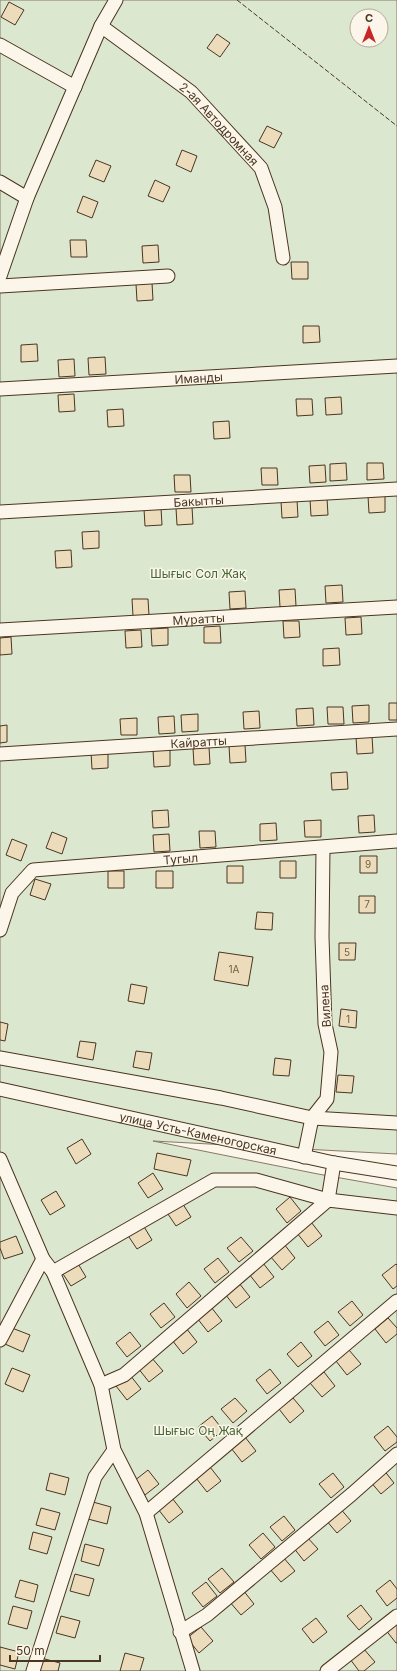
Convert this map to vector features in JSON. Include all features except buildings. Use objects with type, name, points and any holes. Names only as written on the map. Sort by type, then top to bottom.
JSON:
[{"type":"street","points":[[0,276],[27,198],[101,26],[116,0]]},
{"type":"street","name":"2-ая Автодромная","points":[[101,26],[191,92],[261,168],[275,207],[283,258]]},
{"type":"street","points":[[0,44],[75,87]]},
{"type":"street","points":[[0,182],[27,198]]},
{"type":"street","points":[[0,286],[168,276]]},
{"type":"street","name":"Иманды","points":[[0,388],[397,366]]},
{"type":"street","name":"Бакытты","points":[[0,512],[397,489]]},
{"type":"street","name":"Муратты","points":[[0,630],[397,607]]},
{"type":"street","name":"Кайратты","points":[[0,754],[397,729]]},
{"type":"street","name":"Тугыл","points":[[0,930],[12,893],[33,870],[397,841]]},
{"type":"street","name":"Вилена","points":[[304,1157],[312,1118],[327,1099],[331,1052],[325,1024],[322,937],[323,848]]},
{"type":"street","points":[[0,1058],[221,1098],[312,1118],[397,1123]]},
{"type":"street","name":"улица Усть-Каменогорская","points":[[0,1089],[304,1157],[397,1172]]},
{"type":"street","points":[[0,1159],[43,1259],[53,1272],[100,1385],[114,1450],[146,1513],[180,1632],[193,1671]]},
{"type":"street","points":[[100,1385],[124,1375],[328,1200],[334,1163]]},
{"type":"street","points":[[53,1272],[214,1180],[256,1180],[328,1200],[397,1208]]},
{"type":"street","points":[[0,1340],[43,1259]]},
{"type":"street","points":[[146,1513],[397,1302]]},
{"type":"street","points":[[32,1671],[95,1477],[114,1450]]},
{"type":"street","points":[[180,1632],[207,1615],[346,1499],[397,1454]]},
{"type":"street","points":[[327,1671],[397,1616]]},
{"type":"green space","name":"Шығыс Сол Жақ","points":[[0,0],[397,0],[397,1154],[153,1141],[397,1188],[397,1671],[0,1671]]},
{"type":"fence","points":[[237,0],[397,126]]},
{"type":"park label","name":"Шығыс Оң Жақ","points":[[198,1430]]}]
